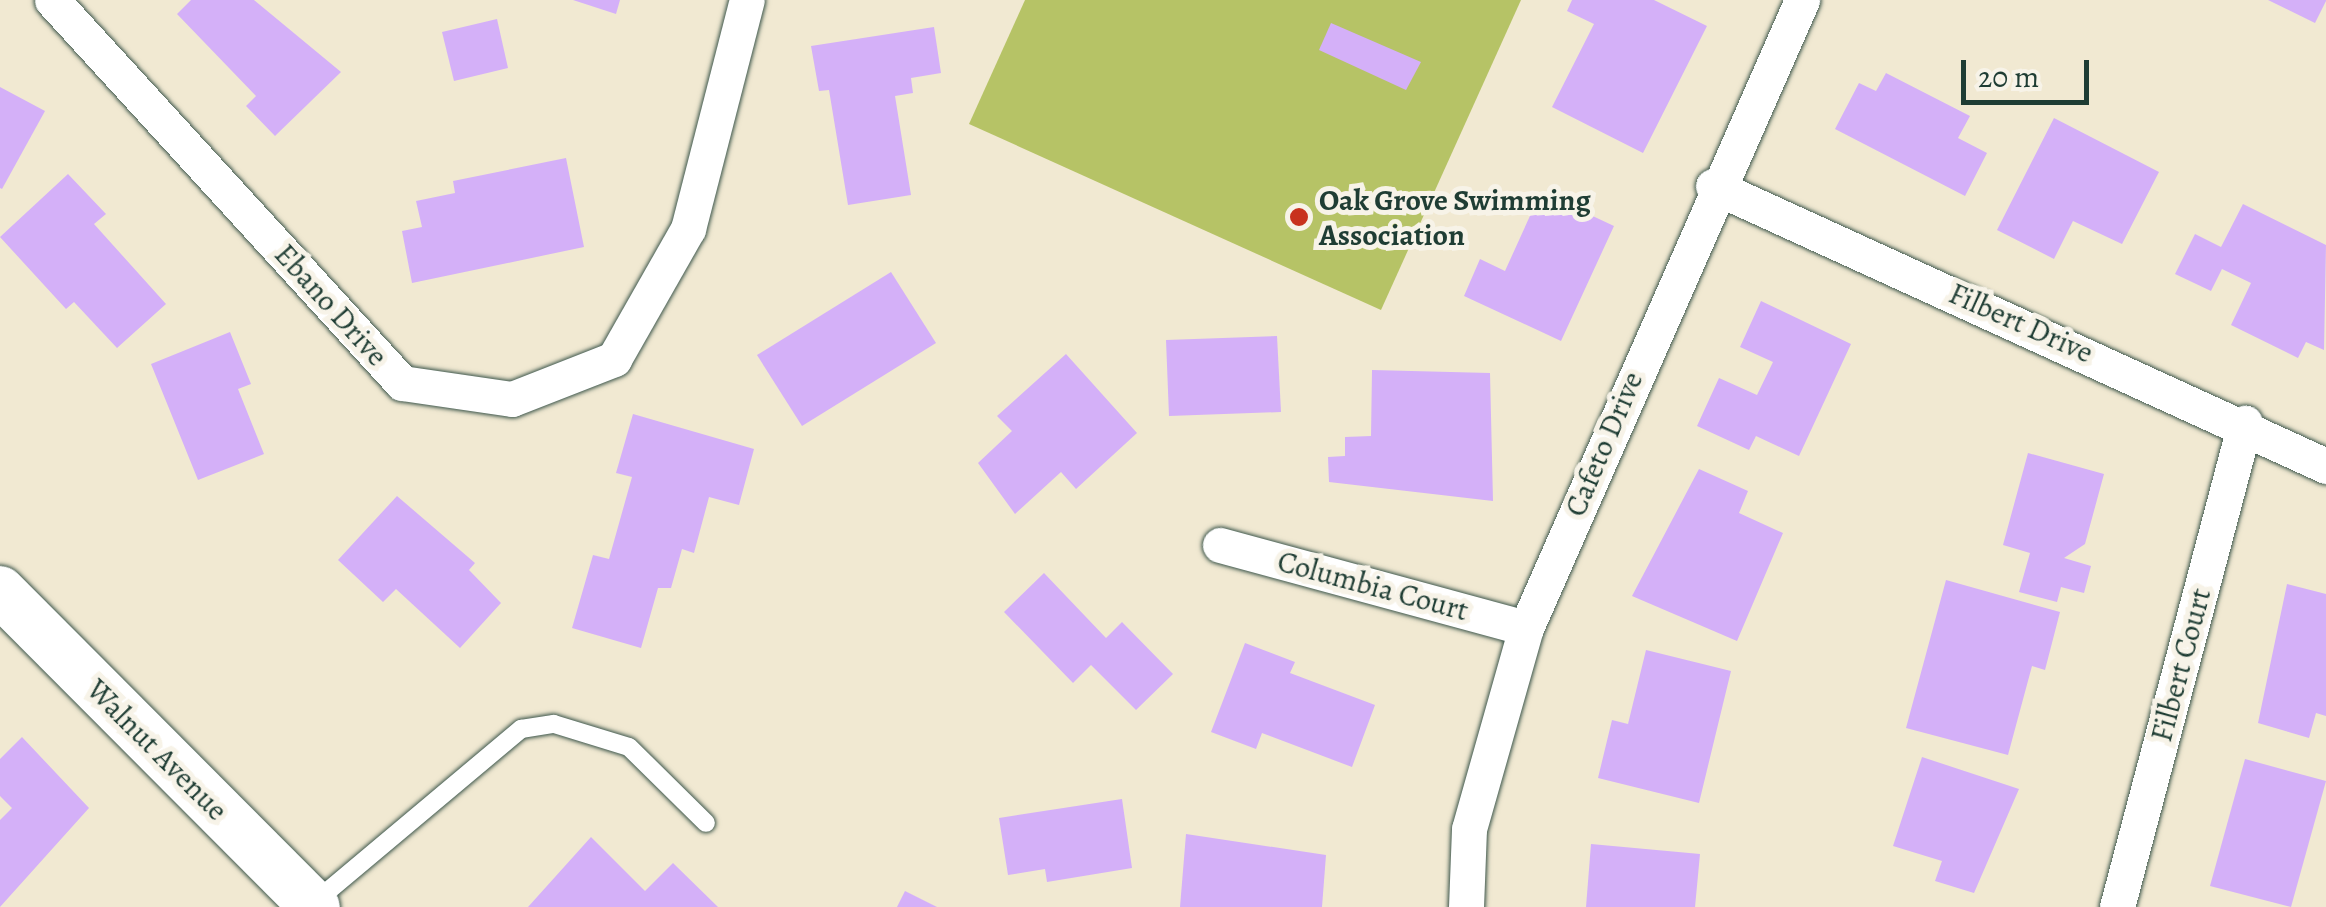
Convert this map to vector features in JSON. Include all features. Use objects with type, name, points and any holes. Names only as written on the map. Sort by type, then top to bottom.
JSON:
[{"type":"street","name":"Ebano Drive","points":[[52,0],[402,383],[512,399],[614,360],[688,229],[748,0]]},
{"type":"street","name":"Cafeto Drive","points":[[1466,907],[1470,828],[1526,628],[1713,186],[1802,0]]},
{"type":"street","name":"Filbert Drive","points":[[1713,186],[2244,423],[2326,466]]},
{"type":"street","name":"Filbert Court","points":[[2117,907],[2244,423]]},
{"type":"street","name":"Columbia Court","points":[[1220,545],[1526,628]]},
{"type":"street","name":"Walnut Avenue","points":[[6,611],[313,906]]},
{"type":"lane","points":[[313,906],[521,729],[554,724],[629,747],[706,823]]},
{"type":"green space","name":"Oak Grove Swimming Association","points":[[1025,0],[1521,0],[1381,310],[969,124]]},
{"type":"building","points":[[191,0],[254,0],[341,72],[275,136],[246,106],[256,96],[177,14]]},
{"type":"building","points":[[573,0],[620,0],[616,14]]},
{"type":"building","points":[[1572,0],[1654,0],[1707,26],[1643,153],[1552,107],[1594,24],[1567,11]]},
{"type":"building","points":[[2268,0],[2326,0],[2326,1],[2315,23]]},
{"type":"building","points":[[497,19],[508,68],[454,81],[442,32]]},
{"type":"building","points":[[1331,23],[1421,62],[1406,90],[1319,50]]},
{"type":"building","points":[[934,27],[941,73],[911,78],[913,93],[895,96],[911,195],[848,205],[829,90],[819,91],[811,46]]},
{"type":"building","points":[[1886,73],[1970,116],[1958,138],[1987,153],[1965,196],[1835,129],[1859,83],[1876,91]]},
{"type":"building","points":[[0,87],[45,111],[2,189],[0,188]]},
{"type":"building","points":[[2054,118],[2159,172],[2122,244],[2073,221],[2054,259],[1997,230]]},
{"type":"building","points":[[566,158],[584,247],[412,283],[402,231],[422,227],[416,201],[455,193],[453,181]]},
{"type":"building","points":[[68,174],[106,214],[94,224],[166,304],[117,348],[74,302],[66,309],[0,237]]},
{"type":"building","points":[[1552,197],[1614,226],[1561,341],[1464,296],[1480,259],[1505,271],[1534,207],[1545,213]]},
{"type":"building","points":[[2243,204],[2326,245],[2324,350],[2306,342],[2298,358],[2231,325],[2251,283],[2222,269],[2211,291],[2175,274],[2195,234],[2221,247]]},
{"type":"building","points":[[891,272],[936,343],[802,426],[757,355]]},
{"type":"building","points":[[1761,301],[1851,344],[1799,456],[1756,436],[1749,450],[1697,426],[1719,378],[1757,395],[1773,362],[1740,347]]},
{"type":"building","points":[[230,332],[251,384],[238,389],[264,454],[198,480],[151,364]]},
{"type":"building","points":[[1277,336],[1281,412],[1169,416],[1166,340]]},
{"type":"building","points":[[1066,354],[1137,433],[1076,489],[1061,472],[1015,514],[978,463],[1012,431],[997,416]]},
{"type":"building","points":[[1372,370],[1490,373],[1493,501],[1329,482],[1328,457],[1345,456],[1345,437],[1371,436]]},
{"type":"building","points":[[633,414],[754,449],[739,505],[709,497],[694,553],[682,549],[671,588],[658,588],[641,648],[572,628],[593,555],[609,559],[632,477],[616,473]]},
{"type":"building","points":[[2028,453],[2104,474],[2085,544],[2064,558],[2091,566],[2084,593],[2061,587],[2057,602],[2019,592],[2030,553],[2003,545]]},
{"type":"building","points":[[1699,469],[1748,491],[1739,513],[1783,533],[1737,641],[1632,596]]},
{"type":"building","points":[[397,496],[475,563],[469,570],[501,603],[460,648],[396,589],[383,602],[338,560]]},
{"type":"building","points":[[1044,573],[1106,638],[1122,622],[1173,674],[1136,710],[1091,665],[1073,683],[1004,612]]},
{"type":"building","points":[[1946,580],[2060,612],[2045,670],[2032,666],[2008,755],[1906,728]]},
{"type":"building","points":[[2287,584],[2326,594],[2326,716],[2316,713],[2309,738],[2258,723]]},
{"type":"building","points":[[1245,643],[1295,662],[1290,673],[1375,705],[1352,767],[1262,733],[1256,749],[1211,732]]},
{"type":"building","points":[[1646,650],[1731,671],[1699,803],[1598,778],[1612,720],[1628,724]]},
{"type":"building","points":[[22,737],[89,808],[0,907],[0,820],[12,808],[0,796],[0,759]]},
{"type":"building","points":[[1922,757],[2019,789],[1974,893],[1935,881],[1942,861],[1893,846]]},
{"type":"building","points":[[2245,759],[2326,781],[2291,907],[2210,886]]},
{"type":"building","points":[[1122,799],[1132,868],[1047,882],[1045,869],[1008,875],[999,818]]},
{"type":"building","points":[[1186,834],[1326,855],[1322,907],[1180,907]]},
{"type":"building","points":[[591,837],[645,891],[673,863],[718,907],[528,907]]},
{"type":"building","points":[[1591,844],[1700,854],[1695,907],[1586,907]]},
{"type":"building","points":[[905,891],[937,907],[897,907]]},
{"type":"place","name":"Oak Grove Swimming Association","points":[[1299,217]]}]
